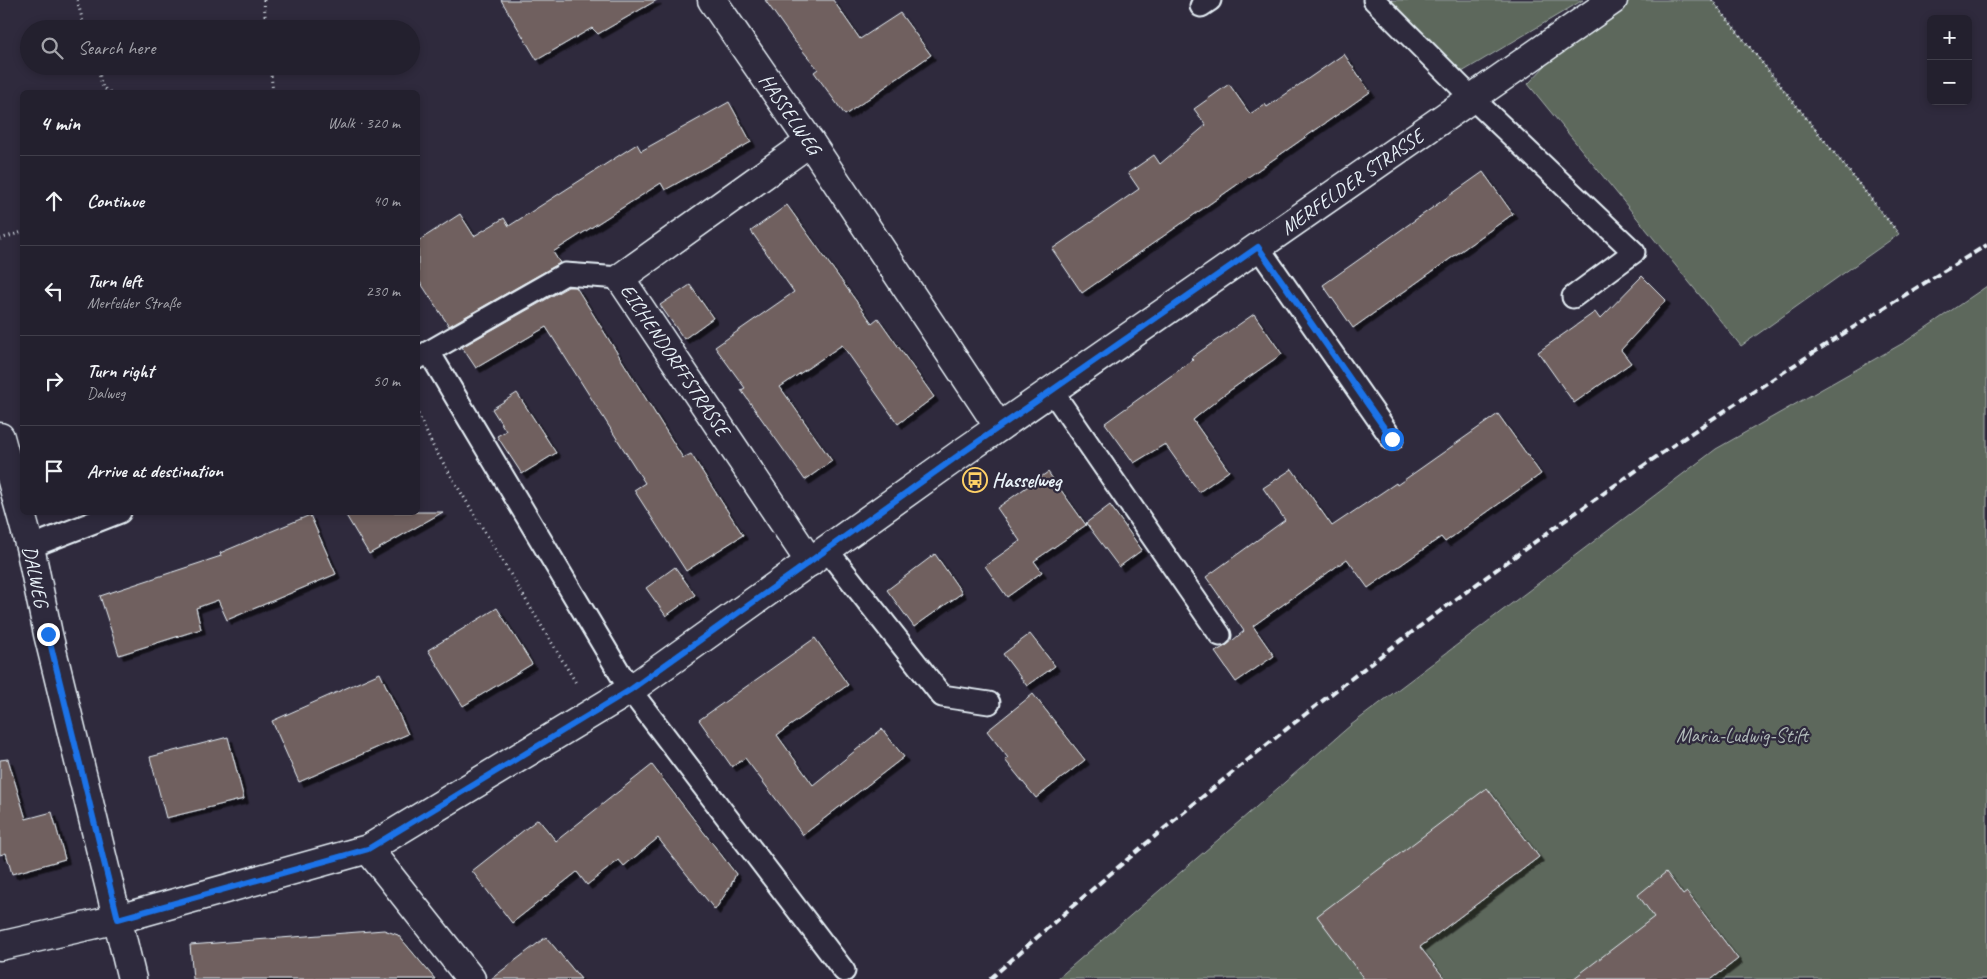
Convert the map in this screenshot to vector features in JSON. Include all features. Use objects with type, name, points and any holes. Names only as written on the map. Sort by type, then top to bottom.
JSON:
[{"type":"street","name":"HASSELWEG","points":[[712,0],[810,142],[999,428]]},
{"type":"street","name":"MERFELDER STRASSE","points":[[0,946],[118,919],[368,849],[630,690],[999,428],[1614,0]]},
{"type":"street","name":"EICHENDORFFSTRASSE","points":[[810,142],[620,278],[818,556]]},
{"type":"street","name":"DALWEG","points":[[0,437],[20,510]]},
{"type":"street","name":"DALWEG","points":[[21,515],[30,547],[48,634],[132,979]]},
{"type":"street","points":[[368,849],[471,979]]},
{"type":"lane","points":[[1374,0],[1472,98],[1634,252],[1573,297]]},
{"type":"lane","points":[[1258,247],[1392,439]]},
{"type":"lane","points":[[620,278],[565,274],[423,355],[630,690],[844,971]]},
{"type":"lane","points":[[1052,391],[1220,635]]},
{"type":"lane","points":[[30,547],[112,515]]},
{"type":"lane","points":[[818,556],[942,696],[988,703]]},
{"type":"path","points":[[77,0],[83,20]]},
{"type":"path","points":[[264,0],[265,20]]},
{"type":"path","points":[[1712,0],[1899,234]]},
{"type":"path","points":[[99,75],[103,88],[108,90]]},
{"type":"path","points":[[271,75],[273,90]]},
{"type":"path","points":[[0,239],[20,233]]},
{"type":"path","points":[[420,418],[433,446],[594,712]]},
{"type":"green space","points":[[1389,0],[1583,0],[1462,72]]},
{"type":"green space","points":[[1613,0],[1712,0],[1899,234],[1741,346],[1528,84],[1597,11]]},
{"type":"green space","name":"Maria-Ludwig-Stift","points":[[1987,286],[1987,979],[1057,979],[1351,725],[1716,449],[1905,342]]},
{"type":"building","points":[[501,0],[657,0],[598,34],[592,28],[537,60]]},
{"type":"building","points":[[765,0],[833,0],[860,39],[900,13],[931,55],[845,115],[814,72],[818,69],[792,38]]},
{"type":"building","points":[[1344,54],[1370,92],[1082,293],[1052,249],[1139,189],[1128,173],[1154,155],[1160,164],[1206,125],[1194,109],[1229,84],[1250,114],[1265,104],[1267,107]]},
{"type":"building","points":[[729,102],[751,142],[665,190],[661,183],[553,252],[560,263],[449,326],[420,282],[420,240],[460,214],[474,236],[504,218],[509,226],[637,144],[641,151]]},
{"type":"building","points":[[1483,172],[1513,214],[1353,328],[1323,285]]},
{"type":"building","points":[[787,205],[872,323],[878,318],[934,397],[898,424],[842,345],[780,387],[832,461],[805,480],[741,390],[745,388],[715,347],[794,292],[751,231]]},
{"type":"building","points":[[1642,276],[1666,300],[1621,350],[1631,363],[1574,403],[1538,352],[1595,312],[1600,319]]},
{"type":"building","points":[[690,285],[713,318],[684,339],[660,305]]},
{"type":"building","points":[[568,287],[576,287],[683,458],[691,454],[743,535],[686,571],[634,490],[645,483],[546,327],[476,368],[462,347]]},
{"type":"building","points":[[1254,314],[1282,354],[1222,396],[1193,420],[1229,471],[1199,492],[1165,444],[1134,463],[1105,423],[1193,360],[1191,358]]},
{"type":"building","points":[[517,393],[556,453],[522,474],[497,436],[506,431],[492,409]]},
{"type":"building","points":[[1498,414],[1541,474],[1445,542],[1441,537],[1368,588],[1347,559],[1253,626],[1274,656],[1236,682],[1215,652],[1244,631],[1206,577],[1285,520],[1263,488],[1292,469],[1332,526],[1396,483],[1397,485]]},
{"type":"building","points":[[1048,472],[1086,525],[1034,561],[1042,572],[1007,597],[985,566],[1020,541],[997,508]]},
{"type":"building","points":[[1110,505],[1142,550],[1119,567],[1086,523]]},
{"type":"building","points":[[420,512],[443,512],[369,554],[346,515],[420,515]]},
{"type":"building","points":[[310,515],[336,574],[227,620],[218,600],[196,608],[201,629],[119,655],[100,596],[221,556],[220,553]]},
{"type":"building","points":[[935,554],[962,593],[914,627],[887,590]]},
{"type":"building","points":[[675,567],[695,595],[666,616],[646,588]]},
{"type":"building","points":[[497,608],[532,664],[463,706],[428,650]]},
{"type":"building","points":[[1030,634],[1055,666],[1027,686],[1003,654]]},
{"type":"building","points":[[815,638],[848,685],[777,735],[813,785],[882,729],[904,757],[803,835],[745,758],[732,767],[699,720]]},
{"type":"building","points":[[380,673],[408,734],[299,782],[272,721]]},
{"type":"building","points":[[1033,694],[1085,760],[1036,798],[1005,760],[1008,758],[987,731]]},
{"type":"building","points":[[228,737],[244,799],[166,818],[150,757]]},
{"type":"building","points":[[8,759],[26,819],[52,812],[65,859],[12,874],[6,853],[0,855],[0,760]]},
{"type":"building","points":[[652,765],[736,874],[715,910],[658,838],[624,866],[619,860],[587,885],[577,872],[512,923],[472,871],[538,819],[556,841]]},
{"type":"building","points":[[1487,788],[1539,857],[1420,947],[1445,979],[1364,979],[1317,916]]},
{"type":"building","points":[[1666,872],[1683,895],[1687,892],[1738,959],[1712,979],[1573,979],[1654,917],[1638,895]]},
{"type":"building","points":[[384,930],[398,935],[435,979],[193,979],[190,945]]},
{"type":"building","points":[[546,937],[581,979],[491,979]]},
{"type":"railway","points":[[990,979],[1107,877],[1226,778],[1347,682],[1471,588],[1597,498],[1725,411],[1855,326],[1987,245]]},
{"type":"place","name":"Hasselweg","points":[[975,480]]},
{"type":"route","points":[[48,634],[118,919],[368,849],[630,690],[959,455],[1258,247],[1392,439]]}]
